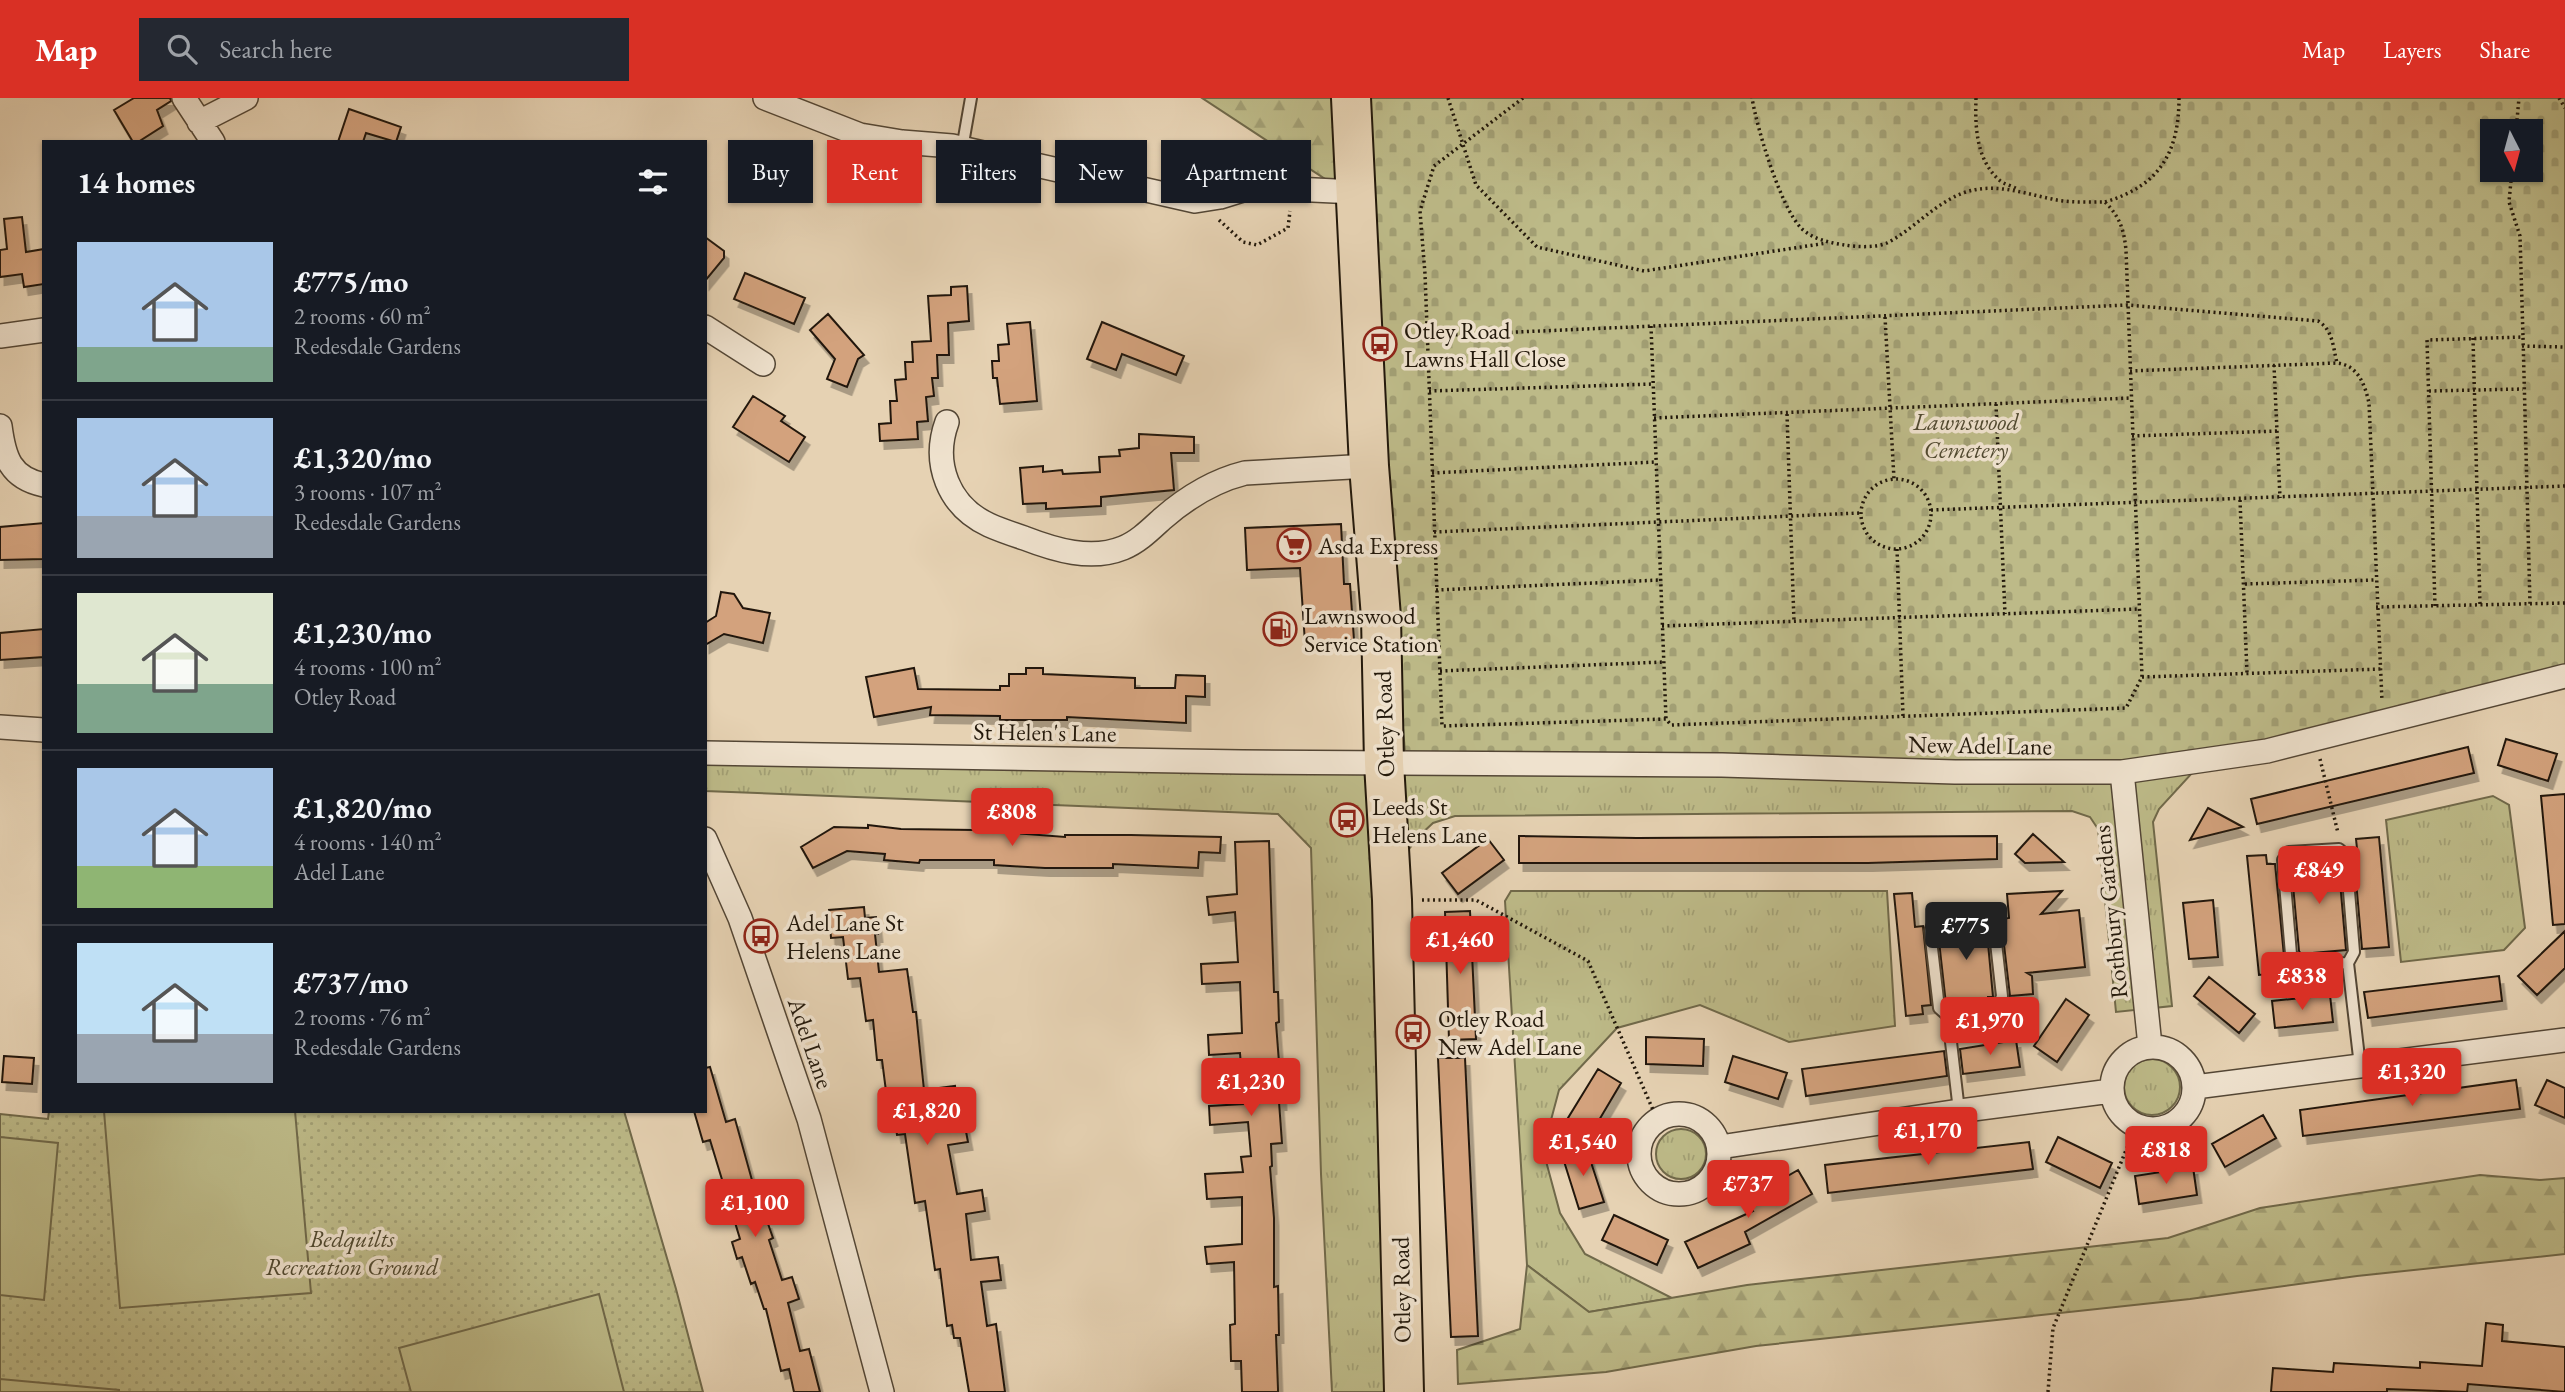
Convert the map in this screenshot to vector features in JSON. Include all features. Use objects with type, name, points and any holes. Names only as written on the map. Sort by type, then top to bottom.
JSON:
[{"type":"highway","name":"Otley Road","points":[[1351,98],[1369,466],[1381,617],[1384,763],[1392,900],[1404,1392]]},
{"type":"street","points":[[184,98],[212,140]]},
{"type":"street","points":[[199,122],[246,98]]},
{"type":"street","points":[[765,98],[860,135],[936,145]]},
{"type":"street","points":[[1041,167],[1161,193]]},
{"type":"street","points":[[1311,189],[1354,192]]},
{"type":"street","points":[[707,328],[763,364]]},
{"type":"street","points":[[0,336],[42,330]]},
{"type":"street","points":[[947,422],[942,435],[941,450],[944,481],[966,510],[986,524],[1044,546],[1078,553],[1102,554],[1124,548],[1143,536],[1186,499],[1227,477],[1245,473],[1369,466]]},
{"type":"street","points":[[0,426],[3,450],[14,471],[28,482],[42,485]]},
{"type":"street","name":"New Adel Lane","points":[[1384,763],[1722,765],[1955,772],[2122,772],[2267,751],[2565,676]]},
{"type":"street","points":[[0,727],[42,730]]},
{"type":"street","name":"St Helen's Lane","points":[[707,753],[1384,763]]},
{"type":"street","name":"Rothbury Gardens","points":[[2122,772],[2150,1046]]},
{"type":"street","name":"Adel Lane","points":[[707,844],[740,918],[809,1119],[882,1392]]},
{"type":"street","points":[[2195,1087],[2565,1040]]},
{"type":"street","points":[[2150,1046],[2171,1050],[2187,1064],[2195,1087],[2192,1101],[2184,1115],[2173,1125],[2162,1129],[2136,1126],[2124,1118],[2111,1091],[2113,1076],[2119,1064],[2134,1051],[2150,1046]]},
{"type":"street","points":[[1720,1147],[2111,1091]]},
{"type":"street","points":[[1670,1114],[1687,1114],[1700,1119],[1712,1131],[1720,1147],[1714,1175],[1692,1193],[1672,1194],[1659,1190],[1644,1175],[1638,1154],[1643,1135],[1657,1119],[1670,1114]]},
{"type":"lane","points":[[964,140],[971,98]]},
{"type":"lane","points":[[2348,963],[2300,965],[2291,954],[2283,860],[2289,852],[2339,849],[2346,855],[2354,952],[2348,963],[2360,1066]]},
{"type":"lane","points":[[1948,1016],[1997,1009],[2002,996],[1993,916],[1979,910],[1947,912],[1936,917],[1930,931],[1939,1008],[1948,1016],[1959,1111]]},
{"type":"path","points":[[1448,98],[1476,185],[1537,247],[1644,271],[1827,243],[1856,247],[1884,244],[1908,230],[1931,210],[1963,193],[1994,188],[2024,191]]},
{"type":"path","points":[[1522,98],[1434,166],[1420,211],[1428,336],[1442,726],[1666,719]]},
{"type":"path","points":[[1976,98],[1975,125],[1983,159],[1999,181],[2053,200],[2105,202],[2127,196],[2153,177],[2171,151],[2179,120],[2179,98]]},
{"type":"path","points":[[2517,119],[2519,98]]},
{"type":"path","points":[[2559,98],[2565,108]]},
{"type":"path","points":[[1751,99],[1787,206],[1801,228],[1827,243]]},
{"type":"path","points":[[2511,182],[2509,202],[2520,236],[2530,604]]},
{"type":"path","points":[[1651,326],[1666,719],[1671,725],[2126,708],[2141,677],[2130,371],[2124,230],[2116,212],[2105,202]]},
{"type":"path","points":[[1197,203],[1243,242],[1257,245],[1288,228],[1291,203]]},
{"type":"path","points":[[1428,336],[2127,305],[2318,321],[2330,332],[2337,363]]},
{"type":"path","points":[[1885,316],[1894,479]]},
{"type":"path","points":[[2435,606],[2427,340],[2523,337]]},
{"type":"path","points":[[2473,338],[2480,605]]},
{"type":"path","points":[[2522,346],[2565,347]]},
{"type":"path","points":[[2130,371],[2337,363],[2356,370],[2369,403],[2383,720]]},
{"type":"path","points":[[2274,365],[2280,498]]},
{"type":"path","points":[[1429,391],[1653,384]]},
{"type":"path","points":[[2429,391],[2523,389]]},
{"type":"path","points":[[1654,418],[2131,398]]},
{"type":"path","points":[[1996,404],[2005,614]]},
{"type":"path","points":[[1787,414],[1794,621]]},
{"type":"path","points":[[2132,436],[2277,431]]},
{"type":"path","points":[[1432,473],[1655,462]]},
{"type":"path","points":[[1894,479],[1912,482],[1921,489],[1928,498],[1931,510],[1926,532],[1909,547],[1897,549],[1886,548],[1875,542],[1862,524],[1860,513],[1868,491],[1877,483],[1894,479]]},
{"type":"path","points":[[1931,510],[2565,486]]},
{"type":"path","points":[[2240,499],[2247,673]]},
{"type":"path","points":[[1434,532],[1860,513]]},
{"type":"path","points":[[1897,549],[1903,716]]},
{"type":"path","points":[[1436,590],[1660,580]]},
{"type":"path","points":[[2244,584],[2375,580]]},
{"type":"path","points":[[2376,607],[2565,603]]},
{"type":"path","points":[[1662,626],[2139,609]]},
{"type":"path","points":[[1440,671],[1664,662]]},
{"type":"path","points":[[2141,677],[2381,668]]},
{"type":"path","points":[[2315,739],[2338,828],[2339,849]]},
{"type":"path","points":[[1392,900],[1476,900],[1588,961],[1657,1119]]},
{"type":"path","points":[[2048,1392],[2053,1328],[2136,1126]]},
{"type":"green space","points":[[1202,98],[1339,98],[1342,190],[1311,170],[1311,140],[1266,140]]},
{"type":"green space","name":"Lawnswood Cemetery","points":[[1367,98],[2565,98],[2565,674],[2122,772],[1406,764],[1393,609]]},
{"type":"green space","points":[[707,753],[2204,760],[2159,809],[2153,822],[2172,1006],[2116,1012],[2098,829],[2090,817],[2072,811],[1455,816],[1433,823],[1418,837],[1390,875],[1404,1392],[1332,1392],[1321,1174],[1311,848],[1278,814],[707,791]]},
{"type":"green space","points":[[2493,796],[2509,805],[2525,928],[2504,950],[2401,962],[2386,820]]},
{"type":"green space","points":[[1511,891],[1887,891],[1895,1026],[1789,1042],[1700,1005],[1617,1028],[1559,1090],[1543,1150],[1560,1213],[1585,1254],[1672,1298],[1589,1312],[1527,1265],[1505,901]]},
{"type":"green space","points":[[2146,1059],[2158,1059],[2168,1063],[2176,1071],[2180,1087],[2176,1103],[2168,1111],[2158,1115],[2146,1115],[2136,1111],[2128,1103],[2124,1093],[2124,1081],[2128,1071],[2136,1063]]},
{"type":"green space","name":"Bedquilts Recreation Ground","points":[[49,1113],[625,1113],[703,1392],[0,1392],[0,1114],[48,1119]]},
{"type":"green space","points":[[104,1113],[295,1113],[311,1293],[120,1308]]},
{"type":"green space","points":[[1681,1129],[1699,1136],[1706,1154],[1699,1172],[1681,1179],[1663,1172],[1656,1154],[1663,1136]]},
{"type":"green space","points":[[0,1137],[58,1143],[44,1300],[0,1295]]},
{"type":"green space","points":[[2480,1175],[2540,1180],[2565,1178],[2565,1254],[2357,1276],[2190,1299],[1756,1346],[1606,1372],[1458,1384],[1457,1350],[1520,1329],[1527,1265],[1589,1312],[1747,1285],[2168,1238],[2260,1208]]},
{"type":"green space","points":[[599,1294],[624,1392],[411,1392],[399,1348]]},
{"type":"green space","points":[[0,1379],[119,1390],[119,1392],[0,1392]]},
{"type":"building","points":[[134,98],[170,98],[171,101],[157,110],[163,126],[141,140],[132,140],[114,110]]},
{"type":"building","points":[[349,109],[401,127],[397,140],[366,133],[364,140],[339,140]]},
{"type":"building","points":[[22,217],[26,252],[42,249],[42,284],[24,287],[22,274],[0,277],[0,250],[7,249],[4,219]]},
{"type":"building","points":[[707,238],[724,251],[724,258],[707,279]]},
{"type":"building","points":[[745,273],[805,298],[794,324],[734,299]]},
{"type":"building","points":[[967,286],[969,321],[948,323],[949,355],[937,355],[938,378],[932,378],[934,396],[926,397],[928,421],[917,422],[918,439],[880,441],[879,424],[891,423],[890,401],[897,401],[895,380],[906,379],[905,362],[913,362],[912,342],[931,341],[928,296],[951,295],[951,287]]},
{"type":"building","points":[[828,314],[864,355],[858,359],[847,387],[827,379],[835,359],[810,330]]},
{"type":"building","points":[[1030,322],[1037,401],[1000,404],[997,378],[993,378],[992,361],[999,361],[998,345],[1009,344],[1007,324]]},
{"type":"building","points":[[1102,322],[1184,356],[1176,375],[1122,354],[1116,370],[1087,359]]},
{"type":"building","points":[[753,396],[785,416],[781,421],[805,437],[789,462],[733,427]]},
{"type":"building","points":[[1139,434],[1194,437],[1194,453],[1171,453],[1174,490],[1101,497],[1101,506],[1046,509],[1046,503],[1023,504],[1020,468],[1043,466],[1043,472],[1062,470],[1063,474],[1100,472],[1099,457],[1120,456],[1119,450],[1139,448]]},
{"type":"building","points":[[42,523],[42,559],[0,560],[0,527]]},
{"type":"building","points":[[1341,524],[1344,584],[1350,584],[1354,640],[1305,643],[1300,568],[1247,570],[1245,528]]},
{"type":"building","points":[[721,592],[734,594],[743,608],[770,613],[763,643],[724,634],[707,644],[707,622],[716,616]]},
{"type":"building","points":[[42,629],[42,657],[0,660],[0,633]]},
{"type":"building","points":[[914,668],[918,689],[1000,690],[1000,686],[1009,686],[1009,674],[1026,674],[1026,668],[1043,668],[1043,674],[1135,678],[1135,688],[1175,688],[1176,675],[1205,676],[1205,697],[1186,696],[1186,723],[1067,717],[1067,720],[1000,720],[1000,716],[930,715],[931,707],[874,717],[866,677]]},
{"type":"building","points":[[2506,739],[2557,754],[2548,781],[2498,765]]},
{"type":"building","points":[[2468,747],[2474,773],[2257,824],[2251,799]]},
{"type":"building","points":[[2565,794],[2565,924],[2553,925],[2541,796]]},
{"type":"building","points":[[2208,808],[2243,827],[2190,840]]},
{"type":"building","points":[[868,825],[1065,837],[1221,837],[1220,853],[1199,852],[1198,868],[1113,864],[1113,868],[1045,868],[994,865],[994,860],[920,860],[919,863],[884,860],[885,854],[847,851],[813,868],[801,847],[834,827],[868,828]]},
{"type":"building","points":[[2033,834],[2064,862],[2025,863],[2015,854]]},
{"type":"building","points":[[1519,836],[1997,836],[1997,859],[1868,863],[1519,863]]},
{"type":"building","points":[[2379,837],[2389,947],[2362,949],[2354,858],[2358,858],[2356,839]]},
{"type":"building","points":[[1488,839],[1504,860],[1458,894],[1442,873]]},
{"type":"building","points":[[1269,841],[1274,992],[1278,992],[1279,1022],[1276,1023],[1282,1102],[1279,1102],[1282,1143],[1271,1144],[1270,1167],[1274,1218],[1274,1287],[1278,1286],[1278,1392],[1242,1392],[1241,1361],[1231,1361],[1230,1325],[1235,1324],[1234,1262],[1207,1264],[1205,1247],[1242,1244],[1242,1197],[1207,1199],[1205,1174],[1243,1172],[1241,1157],[1251,1156],[1248,1122],[1210,1125],[1209,1106],[1244,1104],[1240,1053],[1209,1055],[1208,1035],[1242,1033],[1240,982],[1202,984],[1201,964],[1238,962],[1235,912],[1209,915],[1207,897],[1237,894],[1235,842]]},
{"type":"building","points":[[2266,855],[2267,864],[2275,864],[2284,956],[2276,956],[2277,973],[2259,975],[2247,856]]},
{"type":"building","points":[[2338,859],[2346,950],[2301,954],[2291,863]]},
{"type":"building","points":[[2062,891],[2041,914],[2079,910],[2085,967],[2027,973],[2032,976],[2033,994],[2010,996],[2001,919],[2009,918],[2007,894]]},
{"type":"building","points":[[1912,893],[1915,927],[1923,926],[1931,1005],[1922,1006],[1923,1014],[1906,1016],[1894,894]]},
{"type":"building","points":[[2213,900],[2218,957],[2189,959],[2183,903]]},
{"type":"building","points":[[864,907],[865,918],[876,917],[879,972],[907,969],[913,1012],[916,1012],[924,1090],[955,1086],[958,1122],[964,1121],[968,1142],[948,1145],[957,1194],[982,1190],[985,1211],[966,1214],[971,1260],[998,1257],[1001,1280],[981,1282],[987,1326],[996,1324],[1005,1392],[969,1392],[960,1338],[954,1338],[952,1325],[947,1326],[940,1269],[935,1270],[925,1201],[915,1203],[905,1134],[897,1135],[892,1099],[887,1099],[882,1060],[877,1060],[873,1020],[866,1021],[860,978],[848,979],[843,937],[831,938],[829,910]]},
{"type":"building","points":[[1470,911],[1476,1039],[1449,1040],[1445,912]]},
{"type":"building","points":[[1986,922],[1993,997],[1988,997],[1988,1000],[1946,1004],[1938,932],[1941,925]]},
{"type":"building","points":[[2565,931],[2565,968],[2537,995],[2518,976]]},
{"type":"building","points":[[2499,976],[2502,1001],[2368,1018],[2364,992]]},
{"type":"building","points":[[2209,977],[2255,1014],[2239,1033],[2194,996]]},
{"type":"building","points":[[2330,995],[2333,1022],[2275,1028],[2272,1001]]},
{"type":"building","points":[[2066,999],[2089,1015],[2057,1062],[2034,1046]]},
{"type":"building","points":[[1646,1037],[1704,1039],[1703,1066],[1646,1064]]},
{"type":"building","points":[[2016,1040],[2020,1067],[1963,1074],[1960,1049]]},
{"type":"building","points":[[1944,1051],[1947,1076],[1806,1096],[1802,1069]]},
{"type":"building","points":[[4,1056],[34,1058],[32,1084],[2,1082]]},
{"type":"building","points":[[1733,1056],[1787,1073],[1778,1099],[1725,1082]]},
{"type":"building","points":[[1438,1058],[1465,1058],[1478,1336],[1451,1337]]},
{"type":"building","points":[[710,1067],[726,1122],[735,1119],[755,1191],[751,1192],[761,1223],[767,1221],[773,1238],[769,1240],[782,1280],[792,1277],[799,1299],[788,1303],[800,1351],[809,1349],[820,1392],[794,1392],[789,1369],[781,1371],[766,1309],[755,1282],[751,1284],[742,1257],[737,1259],[732,1242],[740,1239],[710,1140],[703,1142],[695,1113],[707,1113],[707,1068]]},
{"type":"building","points":[[1598,1069],[1621,1083],[1592,1132],[1568,1118]]},
{"type":"building","points":[[2516,1080],[2520,1109],[2303,1136],[2300,1110]]},
{"type":"building","points":[[2547,1080],[2565,1088],[2565,1118],[2535,1105]]},
{"type":"building","points":[[2263,1115],[2276,1138],[2225,1167],[2212,1144]]},
{"type":"building","points":[[2058,1137],[2112,1163],[2100,1188],[2046,1162]]},
{"type":"building","points":[[2029,1142],[2033,1169],[1828,1193],[1825,1165]]},
{"type":"building","points":[[1586,1147],[1604,1202],[1579,1209],[1562,1155]]},
{"type":"building","points":[[2193,1167],[2197,1195],[2139,1204],[2135,1176]]},
{"type":"building","points":[[1798,1170],[1812,1194],[1745,1232],[1750,1244],[1698,1268],[1685,1242],[1753,1211],[1746,1200]]},
{"type":"building","points":[[1614,1215],[1668,1240],[1657,1265],[1602,1240]]},
{"type":"building","points":[[2486,1323],[2503,1325],[2502,1341],[2565,1347],[2565,1392],[2468,1384],[2467,1392],[2387,1389],[2387,1392],[2271,1392],[2273,1368],[2333,1372],[2334,1363],[2420,1368],[2420,1362],[2482,1366]]},
{"type":"place","name":"Otley Road Lawns Hall Close","points":[[1380,344]]},
{"type":"place","name":"Asda Express","points":[[1294,545]]},
{"type":"place","name":"Lawnswood Service Station","points":[[1280,629]]},
{"type":"place","name":"Leeds St Helens Lane","points":[[1347,820]]},
{"type":"place","name":"Adel Lane St Helens Lane","points":[[761,936]]},
{"type":"place","name":"Otley Road New Adel Lane","points":[[1413,1032]]}]
